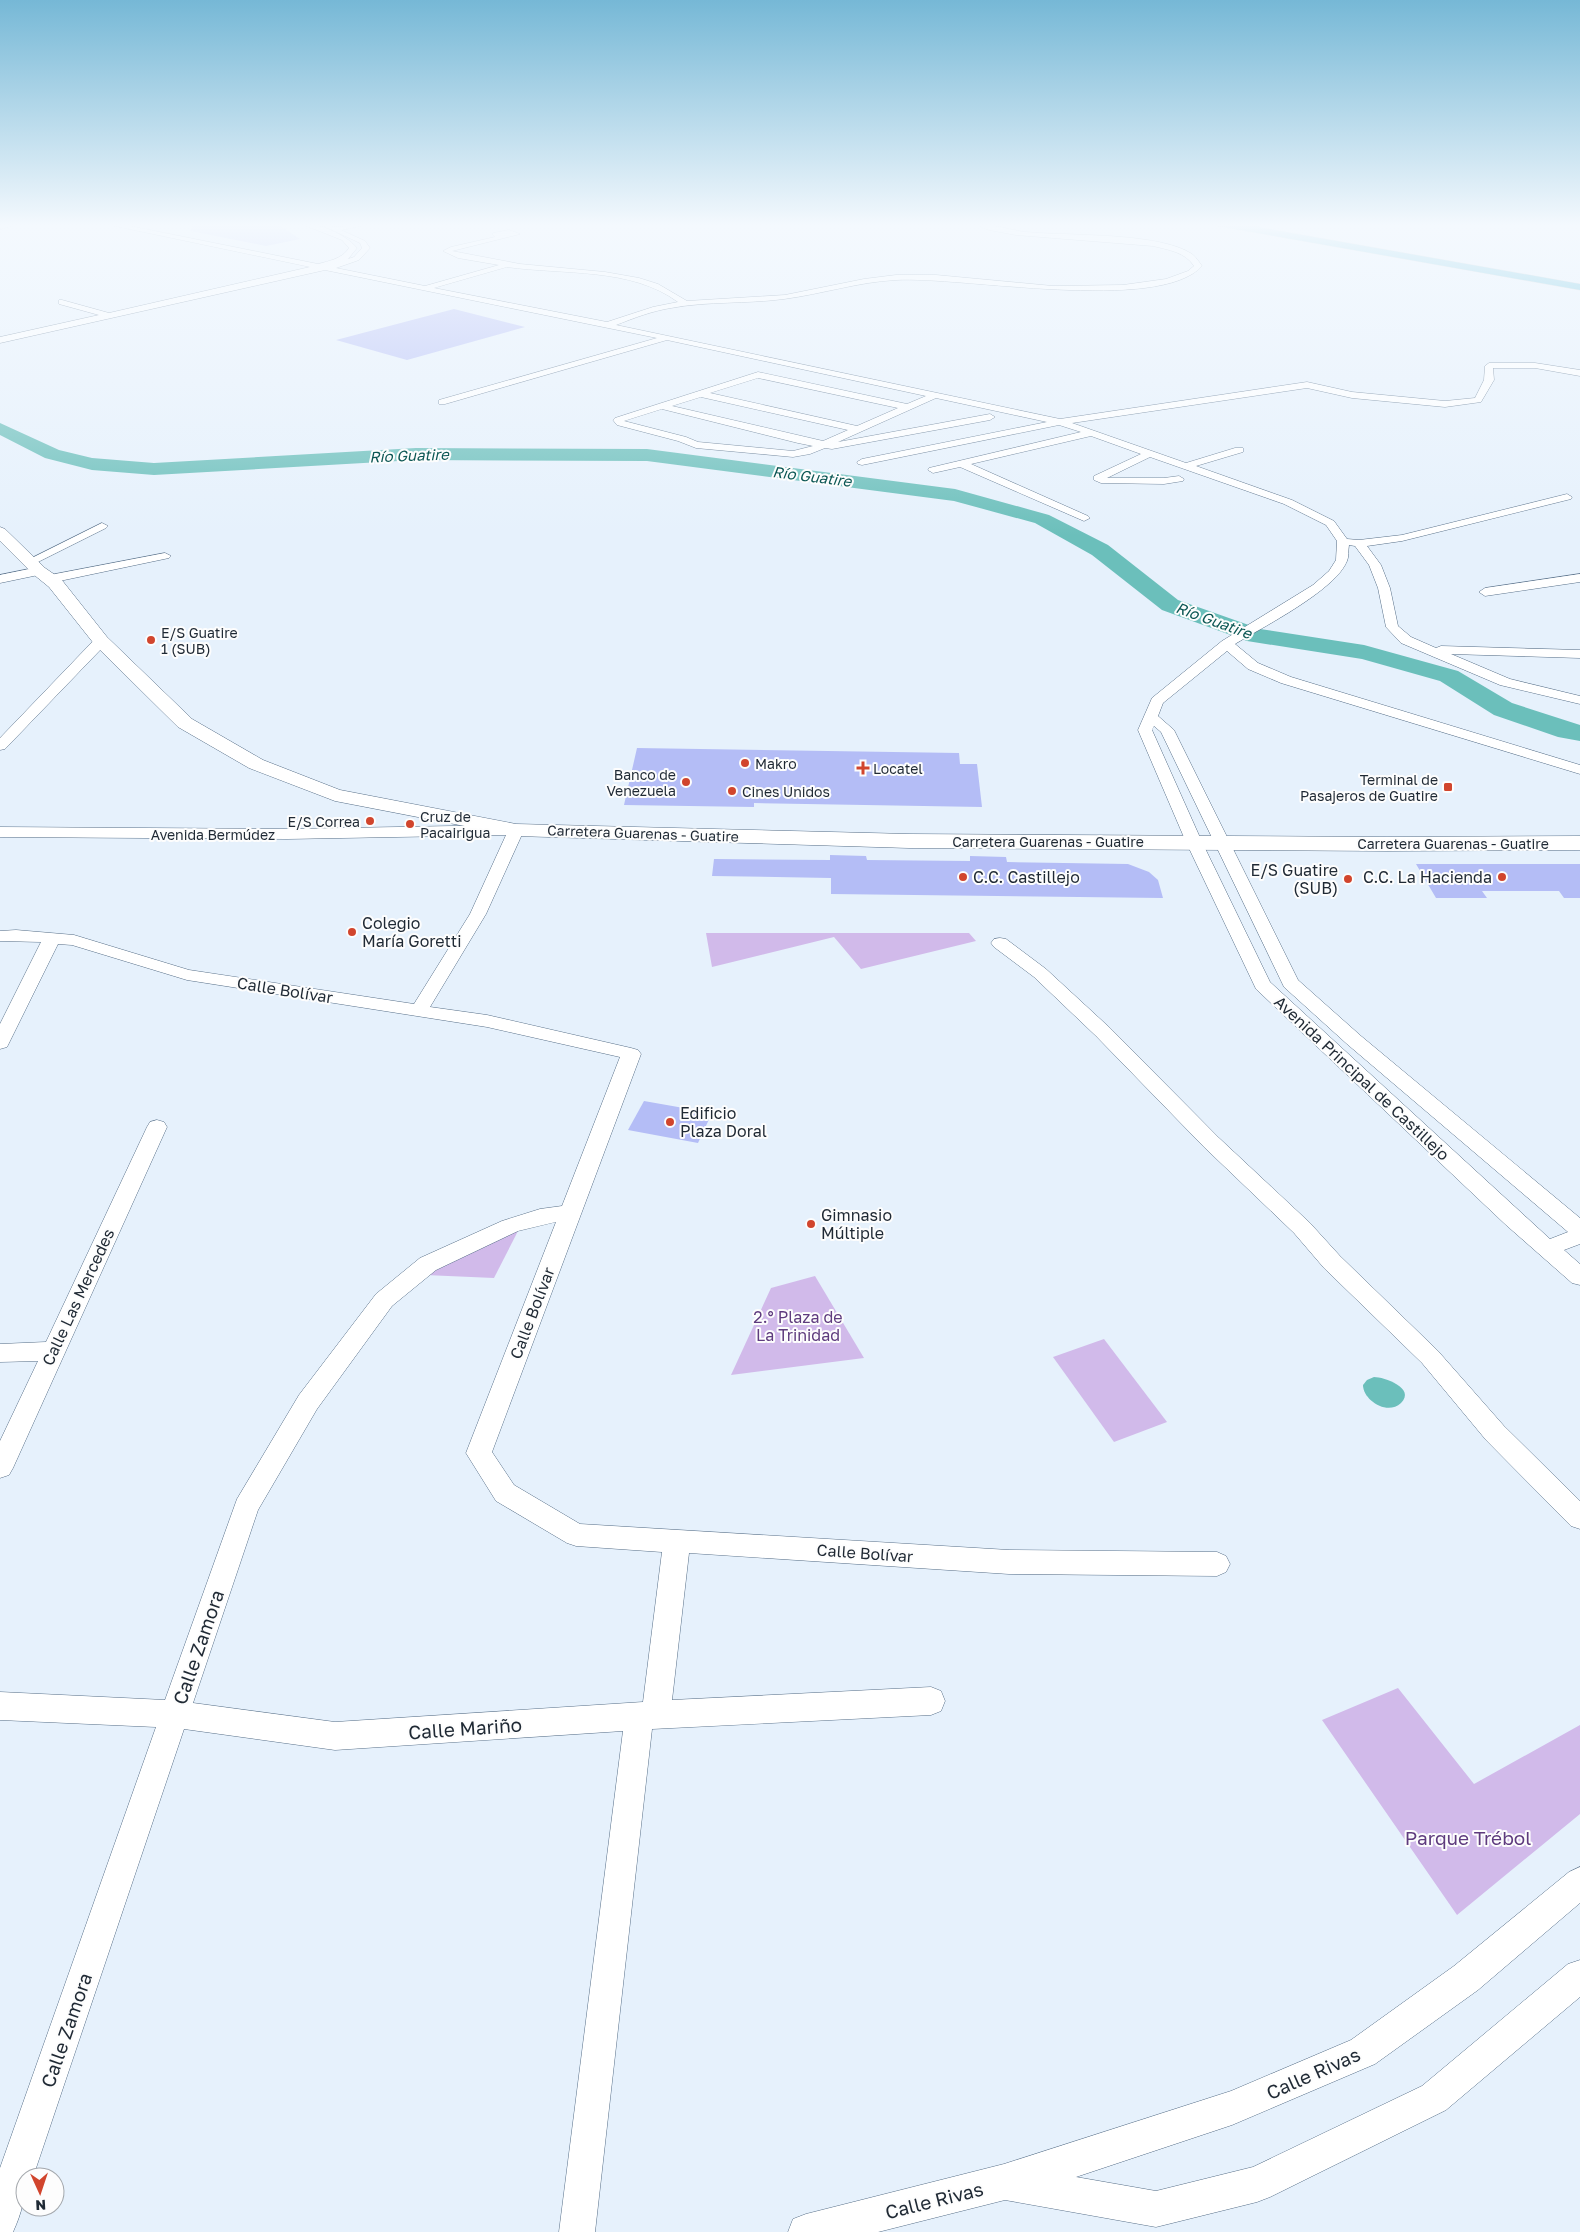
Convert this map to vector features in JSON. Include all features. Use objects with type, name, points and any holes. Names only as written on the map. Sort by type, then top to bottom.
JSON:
[{"type":"main road","name":"Carretera Guarenas - Guatire","points":[[1,534],[39,570],[101,642],[185,723],[256,764],[334,795],[516,830],[909,841],[1386,844],[1580,843]]},
{"type":"street","points":[[3,339],[55,327]]},
{"type":"street","points":[[617,327],[1060,422],[1288,502],[1330,523],[1343,541],[1342,560],[1334,573],[1318,588],[1227,644],[1157,701],[1150,716]]},
{"type":"street","points":[[442,402],[666,338]]},
{"type":"street","points":[[862,462],[1060,422],[1307,385],[1352,395],[1444,404],[1478,400],[1489,380],[1489,366],[1521,364],[1558,367],[1580,373]]},
{"type":"street","points":[[910,408],[758,375],[618,420],[630,426],[682,439],[696,445],[784,454],[806,452],[820,447],[856,429],[875,423],[910,408],[936,395]]},
{"type":"street","points":[[739,382],[758,386]]},
{"type":"street","points":[[722,387],[741,392]]},
{"type":"street","points":[[702,394],[856,429]]},
{"type":"street","points":[[661,406],[677,412],[820,447]]},
{"type":"street","points":[[873,411],[892,415]]},
{"type":"street","points":[[637,413],[654,418]]},
{"type":"street","points":[[749,439],[820,447],[990,417]]},
{"type":"street","points":[[856,418],[875,423]]},
{"type":"street","points":[[933,470],[1091,432]]},
{"type":"street","points":[[822,433],[840,437]]},
{"type":"street","points":[[1187,466],[1239,450]]},
{"type":"street","points":[[1150,453],[1098,478],[1105,481],[1164,481],[1179,479]]},
{"type":"street","points":[[960,463],[1084,518]]},
{"type":"street","points":[[1343,541],[1358,543],[1402,538],[1566,497]]},
{"type":"street","points":[[39,570],[102,526]]},
{"type":"street","points":[[1358,543],[1375,565],[1384,588],[1392,627],[1406,640],[1505,682],[1580,700]]},
{"type":"street","points":[[0,579],[39,570],[165,556]]},
{"type":"street","points":[[1485,592],[1580,578]]},
{"type":"street","points":[[0,746],[101,642]]},
{"type":"street","points":[[1227,644],[1253,666],[1286,680],[1580,770]]},
{"type":"street","points":[[1427,650],[1580,654]]},
{"type":"street","name":"Avenida Principal de Castillejo","points":[[1580,1230],[1354,1040],[1290,983],[1167,730],[1150,716],[1145,730],[1194,842],[1262,985],[1580,1277]]},
{"type":"street","points":[[427,1013],[478,914],[516,830]]},
{"type":"street","name":"Avenida Bermúdez","points":[[0,832],[287,834],[516,830]]},
{"type":"street","name":"Calle Bolívar","points":[[0,936],[16,935],[74,940],[187,975],[487,1022],[631,1054],[479,1453],[505,1493],[576,1535],[1009,1562],[1217,1564]]},
{"type":"street","points":[[0,1043],[52,938]]},
{"type":"street","points":[[1000,943],[1040,973],[1103,1032],[1211,1142],[1302,1228],[1332,1262],[1430,1357],[1495,1433],[1580,1518]]},
{"type":"street","name":"Calle Las Mercedes","points":[[0,1468],[157,1127]]},
{"type":"street","name":"Calle Zamora","points":[[0,2220],[246,1507],[308,1402],[384,1300],[428,1264],[510,1226],[540,1217],[570,1213]]},
{"type":"street","points":[[1547,1248],[1580,1236]]},
{"type":"street","points":[[0,1353],[53,1351]]},
{"type":"street","points":[[577,2232],[648,1716],[677,1541]]},
{"type":"street","name":"Calle Mariño","points":[[0,1706],[174,1714],[335,1736],[648,1716],[931,1702]]},
{"type":"street","name":"Calle Rivas","points":[[806,2232],[1004,2182],[1232,2108],[1364,2052],[1466,1978],[1580,1883]]},
{"type":"street","name":"Calle Rivas","points":[[1004,2182],[1156,2209],[1257,2184],[1434,2098],[1580,1976]]},
{"type":"green space","points":[[706,933],[969,933],[976,941],[861,969],[834,937],[712,967]]},
{"type":"green space","points":[[519,1229],[494,1278],[425,1275]]},
{"type":"green space","name":"2.° Plaza de La Trinidad","points":[[815,1276],[864,1358],[731,1375],[771,1288]]},
{"type":"green space","points":[[1104,1339],[1167,1422],[1114,1442],[1053,1357]]},
{"type":"green space","name":"Parque Trébol","points":[[1398,1688],[1474,1784],[1580,1725],[1580,1814],[1457,1915],[1322,1720]]},
{"type":"shaded area","points":[[1374,1377],[1391,1381],[1402,1388],[1405,1398],[1401,1403],[1389,1408],[1371,1401],[1364,1391],[1363,1385],[1367,1380]]},
{"type":"building","points":[[385,327],[524,327],[407,360],[336,340]]},
{"type":"building","points":[[637,748],[959,753],[960,764],[977,764],[982,807],[754,803],[754,807],[624,805]]},
{"type":"building","name":"C.C. Castillejo","points":[[830,855],[866,856],[867,860],[970,861],[970,856],[1006,857],[1007,862],[1128,864],[1149,872],[1158,880],[1163,898],[831,894],[831,878],[712,876],[714,859],[830,860]]},
{"type":"building","name":"C.C. La Hacienda","points":[[1416,864],[1580,864],[1580,898],[1564,898],[1559,891],[1482,891],[1487,898],[1436,898]]},
{"type":"building","name":"Edificio Plaza Doral","points":[[644,1101],[712,1113],[698,1143],[628,1130]]},
{"type":"waterway","name":"Río Guatire","points":[[0,428],[52,454],[92,464],[154,469],[416,454],[647,455],[955,495],[1042,519],[1100,550],[1170,605],[1256,636],[1364,652],[1449,676],[1503,709],[1567,731],[1580,733]]},
{"type":"place","name":"E/S Guatire 1 (SUB)","points":[[151,640]]},
{"type":"place","name":"Makro","points":[[745,763]]},
{"type":"place","name":"Locatel","points":[[863,768]]},
{"type":"place","name":"Banco de Venezuela","points":[[686,782]]},
{"type":"place","name":"Terminal de Pasajeros de Guatire","points":[[1448,787]]},
{"type":"place","name":"Cines Unidos","points":[[732,791]]},
{"type":"place","name":"E/S Correa","points":[[370,821]]},
{"type":"place","name":"Cruz de Pacairigua","points":[[410,824]]},
{"type":"place","name":"C.C. Castillejo","points":[[963,877]]},
{"type":"place","name":"C.C. La Hacienda","points":[[1502,877]]},
{"type":"place","name":"E/S Guatire (SUB)","points":[[1348,879]]},
{"type":"place","name":"Colegio María Goretti","points":[[352,932]]},
{"type":"place","name":"Edificio Plaza Doral","points":[[670,1122]]},
{"type":"place","name":"Gimnasio Múltiple","points":[[811,1224]]}]
